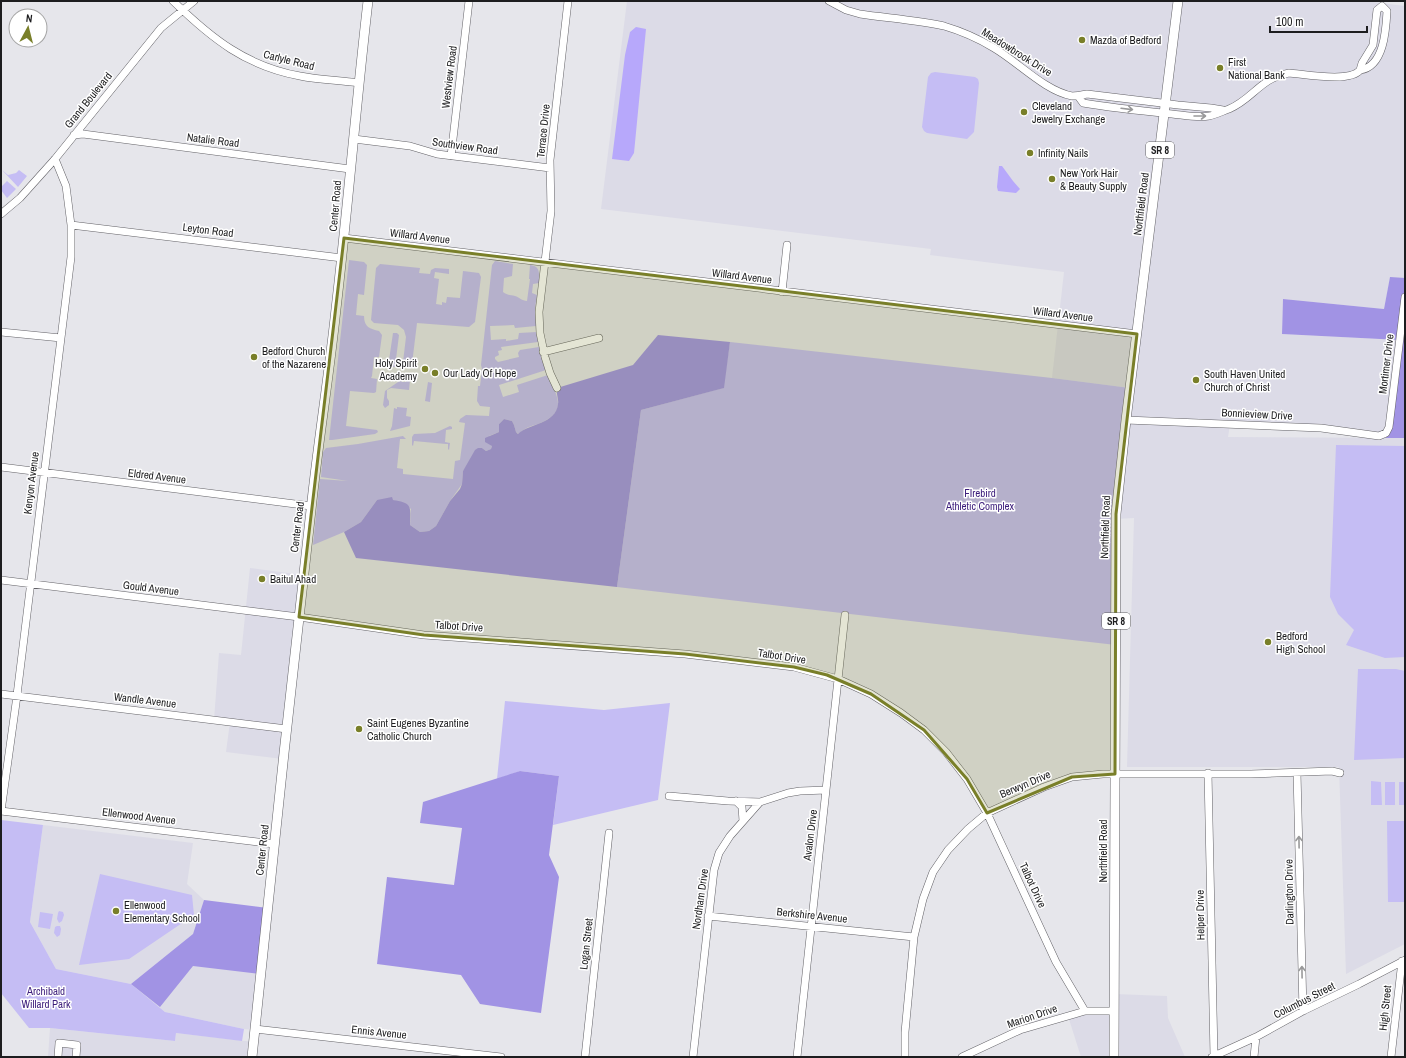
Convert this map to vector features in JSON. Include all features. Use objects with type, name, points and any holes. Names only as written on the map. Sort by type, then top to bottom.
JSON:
[{"type":"main road","name":"Center Road","points":[[252,1057],[311,506],[342,258],[358,83],[368,1]]},
{"type":"main road","name":"Northfield Road","points":[[1114,1057],[1116,519],[1126,420],[1178,1]]},
{"type":"street","name":"Carlyle Road","points":[[173,1],[211,36],[234,52],[263,66],[301,76],[358,83]]},
{"type":"street","name":"Grand Boulevard","points":[[1,214],[20,198],[55,160],[161,28],[194,1]]},
{"type":"street","name":"Westview Road","points":[[451,156],[469,1]]},
{"type":"street","name":"Terrace Drive","points":[[557,388],[543,352],[539,312],[550,211],[550,168],[568,1]]},
{"type":"street","name":"Meadowbrook Drive","points":[[829,1],[846,10],[860,14],[944,26],[960,31],[995,49],[1046,84],[1065,94],[1078,96],[1087,94],[1165,109],[1211,108],[1223,110],[1236,105],[1270,78],[1282,74],[1289,73],[1343,77],[1355,74],[1360,70],[1368,69],[1374,62],[1381,49],[1387,11],[1382,3],[1376,10],[1373,44],[1362,63],[1360,70]]},
{"type":"street","name":"Natalie Road","points":[[74,135],[83,134],[350,169]]},
{"type":"street","name":"Southview Road","points":[[354,139],[410,146],[437,154],[550,168]]},
{"type":"street","name":"Kenyon Avenue","points":[[1,811],[70,257],[71,225],[66,186],[55,160]]},
{"type":"street","name":"Leyton Road","points":[[71,225],[342,258]]},
{"type":"street","name":"Willard Avenue","points":[[344,238],[1137,334]]},
{"type":"street","points":[[782,292],[788,245]]},
{"type":"street","name":"Mortimer Drive","points":[[1386,433],[1389,427],[1405,297]]},
{"type":"street","points":[[1,332],[61,338]]},
{"type":"street","points":[[543,352],[599,338]]},
{"type":"street","name":"Bonnieview Drive","points":[[1126,420],[1321,428],[1378,436],[1386,433]]},
{"type":"street","name":"Eldred Avenue","points":[[1,467],[311,506]]},
{"type":"street","name":"Gould Avenue","points":[[1,580],[299,617]]},
{"type":"street","name":"Avalon Drive","points":[[797,1057],[810,926],[845,615]]},
{"type":"street","name":"Talbot Drive","points":[[299,617],[424,635],[685,654],[794,667],[838,679],[871,694],[924,730],[946,752],[967,779],[987,813],[1056,962],[1085,1011]]},
{"type":"street","name":"Wandle Avenue","points":[[1,694],[287,729]]},
{"type":"street","name":"Berwyn Drive","points":[[905,1057],[905,1032],[914,937],[923,899],[933,872],[948,850],[968,829],[987,813],[1044,787],[1072,777],[1115,774],[1297,773],[1332,771],[1340,773]]},
{"type":"street","name":"Helper Drive","points":[[1208,773],[1213,1056]]},
{"type":"street","name":"Darlington Drive","points":[[1297,773],[1303,1011]]},
{"type":"street","points":[[669,796],[760,802],[788,793],[826,790]]},
{"type":"street","points":[[736,801],[742,807],[743,821]]},
{"type":"street","name":"Nordham Drive","points":[[692,1057],[714,870],[719,853],[730,836],[760,802]]},
{"type":"street","name":"Ellenwood Avenue","points":[[1,811],[274,844]]},
{"type":"street","name":"Logan Street","points":[[585,1057],[609,833]]},
{"type":"street","name":"Berkshire Avenue","points":[[708,916],[914,937]]},
{"type":"street","name":"Columbus Street","points":[[1213,1056],[1256,1037],[1303,1011],[1404,961]]},
{"type":"street","name":"High Street","points":[[1391,1057],[1404,961]]},
{"type":"street","name":"Marion Drive","points":[[962,1057],[1020,1030],[1085,1011],[1113,1011]]},
{"type":"street","name":"Ennis Avenue","points":[[255,1029],[460,1055],[501,1057]]},
{"type":"street","points":[[1254,1057],[1256,1037]]},
{"type":"street","points":[[58,1057],[59,1043],[77,1045],[76,1057]]},
{"type":"highlighted area","points":[[344,238],[1137,334],[1116,514],[1115,774],[1072,777],[987,813],[967,779],[924,730],[871,694],[827,675],[794,667],[685,654],[424,635],[299,617]]},
{"type":"shaded area","points":[[627,1],[1365,1],[1405,6],[1405,278],[1390,278],[1384,309],[1283,299],[1282,334],[1400,340],[1386,433],[1321,428],[1230,424],[1228,437],[1405,438],[1405,944],[1346,974],[1339,767],[1127,767],[1134,518],[1116,519],[1130,388],[1052,378],[1064,272],[930,255],[931,249],[601,209]]},
{"type":"shaded area","points":[[636,27],[646,29],[634,153],[629,161],[612,159],[625,55],[630,32]]},
{"type":"shaded area","points":[[999,166],[1002,166],[1020,189],[1016,193],[998,191]]},
{"type":"shaded area","points":[[1390,277],[1405,278],[1405,438],[1386,438],[1400,340],[1282,334],[1283,299],[1384,309]]},
{"type":"shaded area","points":[[658,335],[730,342],[724,388],[641,410],[617,587],[356,558],[344,532],[361,522],[377,500],[392,497],[393,500],[405,503],[408,505],[410,510],[410,525],[420,532],[429,531],[436,526],[450,501],[460,489],[463,471],[475,450],[478,448],[482,448],[486,451],[491,449],[492,446],[485,442],[485,438],[499,432],[499,424],[504,419],[512,421],[518,434],[529,427],[548,419],[553,416],[556,411],[558,402],[557,388],[633,365]]},
{"type":"shaded area","points":[[250,568],[303,575],[283,759],[226,752],[230,722],[214,720],[219,653],[241,655]]},
{"type":"shaded area","points":[[520,771],[559,776],[549,855],[559,877],[541,1013],[480,1004],[461,975],[377,964],[387,877],[454,885],[462,828],[420,823],[423,802]]},
{"type":"shaded area","name":"Ellenwood Elementary School","points":[[43,825],[193,843],[187,884],[204,900],[193,934],[261,974],[255,1030],[165,1012],[131,984],[56,969],[30,922]]},
{"type":"shaded area","points":[[204,900],[268,908],[261,974],[193,966],[160,1007],[131,984],[193,934]]},
{"type":"shaded area","points":[[1114,994],[1167,996],[1168,1018],[1185,1057],[1081,1057],[1068,1016],[1113,1011]]},
{"type":"shaded area","points":[[50,1028],[175,1041],[176,1033],[254,1042],[252,1057],[48,1057]]},
{"type":"green space","points":[[935,72],[975,77],[978,79],[979,83],[974,132],[967,139],[927,133],[922,127],[928,77],[931,73]]},
{"type":"green space","points":[[2,170],[8,175],[16,173],[19,170],[27,176],[18,187]]},
{"type":"green space","points":[[7,181],[16,189],[7,198],[1,190],[1,187]]},
{"type":"green space","points":[[349,260],[364,262],[367,265],[364,295],[358,294],[356,315],[364,316],[366,325],[379,331],[382,335],[379,357],[374,357],[371,378],[377,379],[376,392],[350,391],[346,426],[377,430],[378,432],[375,434],[329,440]]},
{"type":"green space","points":[[495,261],[513,264],[512,276],[504,278],[503,292],[507,294],[527,301],[530,265],[536,267],[539,271],[539,283],[533,284],[532,293],[537,295],[535,308],[536,326],[515,328],[514,325],[490,326],[491,340],[506,339],[506,341],[518,339],[519,333],[537,332],[538,342],[501,347],[502,350],[498,351],[499,355],[495,357],[495,359],[498,362],[519,357],[518,353],[520,350],[539,347],[546,370],[499,385],[503,397],[519,392],[517,385],[548,375],[557,397],[558,404],[554,415],[523,430],[519,434],[516,432],[512,421],[504,419],[499,424],[499,432],[489,436],[492,446],[491,449],[486,451],[482,448],[463,471],[462,484],[450,501],[436,526],[429,531],[420,532],[410,525],[411,509],[403,503],[391,500],[377,500],[361,522],[344,532],[313,545],[320,479],[348,481],[321,477],[323,452],[326,448],[403,436],[406,439],[400,439],[397,468],[403,469],[403,474],[453,479],[455,461],[460,460],[465,423],[459,422],[460,419],[466,415],[489,416],[490,407],[480,406],[477,401],[478,386],[480,386],[482,369],[481,365],[492,265]]},
{"type":"green space","points":[[380,264],[420,268],[419,273],[430,274],[431,270],[435,268],[449,269],[449,274],[435,272],[434,278],[439,279],[436,304],[442,305],[442,302],[446,303],[447,297],[460,298],[463,271],[479,273],[481,277],[475,322],[469,327],[417,323],[412,364],[408,363],[407,366],[405,366],[406,363],[403,362],[406,337],[404,330],[398,325],[374,323],[371,320],[376,268]]},
{"type":"green space","points":[[393,333],[397,333],[399,335],[395,367],[388,367]]},
{"type":"green space","name":"FIrebird Athletic Complex","points":[[730,342],[1130,388],[1116,514],[1116,645],[617,587],[641,410],[723,388]]},
{"type":"green space","points":[[401,380],[402,382],[406,382],[406,380],[410,380],[409,390],[391,388],[387,390],[389,405],[385,408],[383,405],[385,391]]},
{"type":"green space","points":[[428,382],[432,383],[430,402],[425,401]]},
{"type":"green space","points":[[397,407],[407,408],[406,416],[411,417],[410,426],[390,431],[394,408],[397,409]]},
{"type":"green space","points":[[450,426],[452,429],[446,430],[445,442],[450,443],[449,450],[448,444],[414,441],[413,446],[412,445],[412,437],[414,434],[435,433]]},
{"type":"green space","points":[[1336,445],[1405,446],[1405,657],[1385,658],[1346,645],[1354,630],[1338,614],[1330,597]]},
{"type":"green space","points":[[1358,669],[1396,669],[1405,671],[1405,758],[1354,760]]},
{"type":"green space","points":[[505,701],[604,710],[670,703],[658,800],[553,825],[559,776],[520,771],[497,779]]},
{"type":"green space","points":[[1371,781],[1381,782],[1382,805],[1371,805]]},
{"type":"green space","points":[[1385,782],[1395,782],[1395,805],[1385,805]]},
{"type":"green space","points":[[1399,782],[1405,782],[1405,805],[1399,805]]},
{"type":"green space","name":"Archibald Willard Park","points":[[1,820],[43,825],[30,922],[56,969],[131,984],[165,1012],[244,1029],[242,1041],[176,1033],[175,1041],[50,1028],[29,1028],[1,993]]},
{"type":"green space","points":[[1387,821],[1405,821],[1405,902],[1388,902]]},
{"type":"green space","points":[[100,874],[192,895],[194,915],[129,959],[79,965]]},
{"type":"green space","points":[[59,911],[63,912],[64,915],[62,921],[59,923],[57,919]]},
{"type":"green space","points":[[40,912],[53,914],[50,929],[38,927]]},
{"type":"green space","points":[[60,926],[61,929],[60,935],[57,937],[54,933],[55,927]]},
{"type":"place","name":"Mazda of Bedford","points":[[1082,40]]},
{"type":"place","name":"First National Bank","points":[[1220,68]]},
{"type":"place","name":"Cleveland Jewelry Exchange","points":[[1024,112]]},
{"type":"place","name":"Infinity Nails","points":[[1030,153]]},
{"type":"place","name":"New York Hair & Beauty Supply","points":[[1052,179]]},
{"type":"place","name":"Bedford Church of the Nazarene","points":[[254,357]]},
{"type":"place","name":"Holy Spirit Academy","points":[[425,369]]},
{"type":"place","name":"Our Lady Of Hope","points":[[435,373]]},
{"type":"place","name":"South Haven United Church of Christ","points":[[1196,380]]},
{"type":"place","name":"Baitul Ahad","points":[[262,579]]},
{"type":"place","name":"Bedford High School","points":[[1268,642]]},
{"type":"place","name":"Saint Eugenes Byzantine Catholic Church","points":[[359,729]]},
{"type":"place","name":"Ellenwood Elementary School","points":[[116,911]]}]
